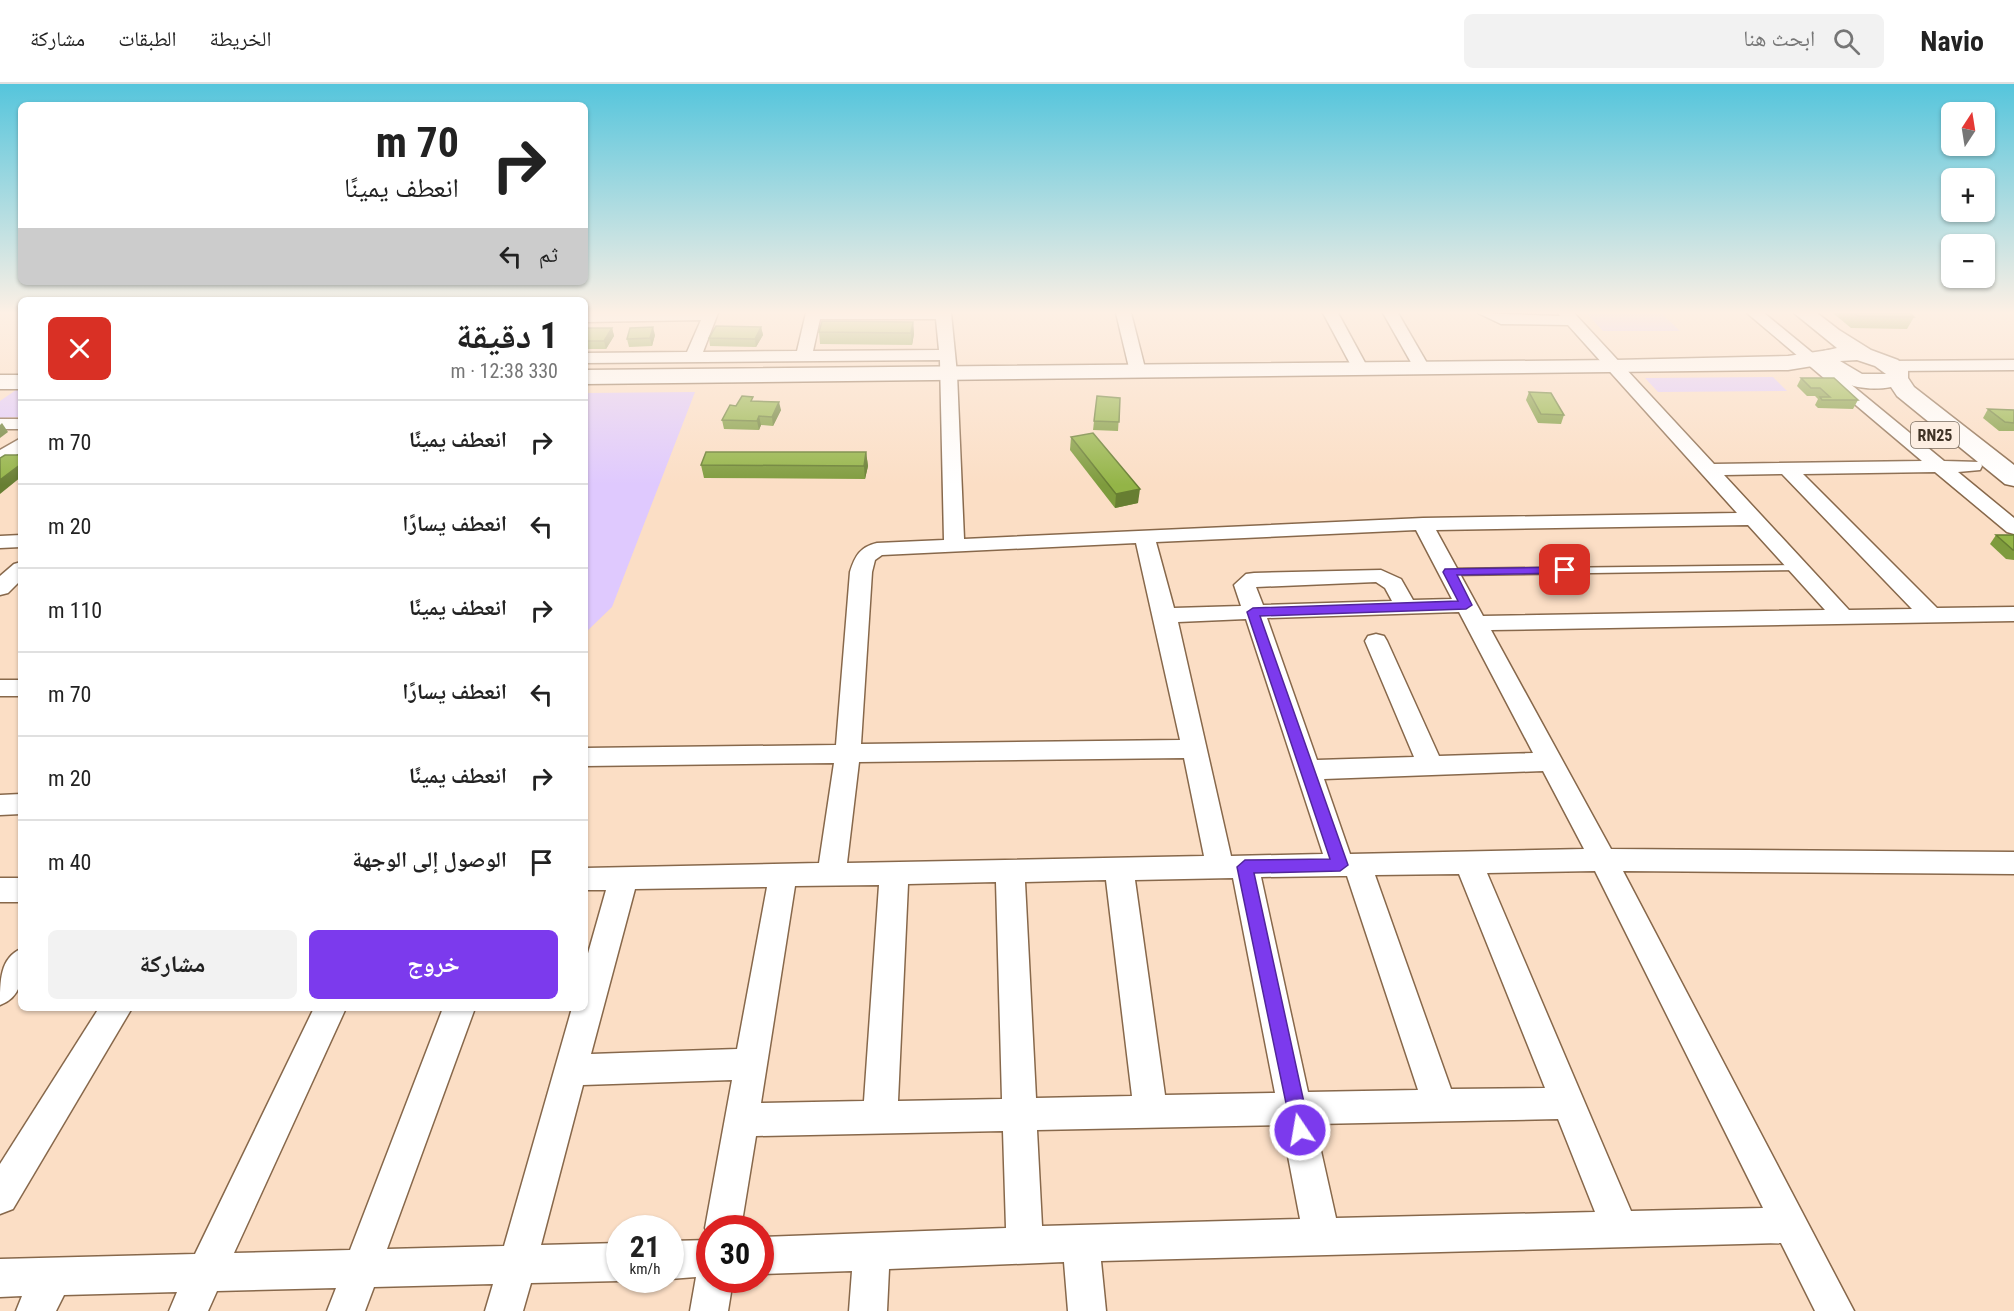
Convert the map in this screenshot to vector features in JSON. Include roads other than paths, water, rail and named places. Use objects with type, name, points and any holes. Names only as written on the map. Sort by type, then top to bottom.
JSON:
[{"type":"main road","points":[[588,377],[788,370]]},
{"type":"main road","points":[[1091,370],[1332,370]]},
{"type":"main road","name":"RN25","points":[[1840,370],[1887,398],[2014,499]]},
{"type":"main road","points":[[1846,370],[1874,381],[1895,372]]},
{"type":"main road","name":"RN25","points":[[1892,370],[1913,398],[2014,478]]},
{"type":"main road","points":[[0,382],[18,382]]},
{"type":"street","points":[[947,370],[954,544]]},
{"type":"street","points":[[1618,370],[1843,617]]},
{"type":"street","points":[[1837,370],[1940,466],[2014,528]]},
{"type":"street","points":[[1895,372],[1925,370]]},
{"type":"street","points":[[0,424],[18,424]]},
{"type":"street","points":[[0,459],[18,445]]},
{"type":"street","points":[[1708,470],[1973,466]]},
{"type":"street","points":[[1787,469],[1932,616]]},
{"type":"street","points":[[832,874],[848,753],[861,572],[865,557],[877,549],[888,546],[1423,524],[1752,519]]},
{"type":"street","points":[[1423,524],[1602,860],[1789,1226],[1835,1311]]},
{"type":"street","points":[[1144,535],[1165,615],[1195,749],[1233,867],[1296,1109],[1322,1237]]},
{"type":"street","points":[[0,542],[18,542]]},
{"type":"street","points":[[0,588],[18,572]]},
{"type":"street","points":[[1406,607],[1394,584],[1381,576],[1266,579],[1246,582],[1244,589],[1306,770],[1348,865],[1440,1106]]},
{"type":"street","points":[[1165,615],[1406,607],[1471,614],[1843,617],[2014,614]]},
{"type":"street","points":[[1376,641],[1431,766]]},
{"type":"street","points":[[0,688],[18,688]]},
{"type":"street","points":[[588,757],[1195,749]]},
{"type":"street","points":[[1306,770],[1550,762]]},
{"type":"street","points":[[0,805],[18,804]]},
{"type":"street","points":[[588,879],[1602,860],[2014,863]]},
{"type":"street","points":[[1468,862],[1621,1230]]},
{"type":"street","points":[[1119,869],[1151,1112]]},
{"type":"street","points":[[1010,871],[1022,1114],[1025,1245]]},
{"type":"street","points":[[880,1118],[894,873]]},
{"type":"street","points":[[725,1215],[753,1064],[783,875]]},
{"type":"street","points":[[588,1011],[624,878]]},
{"type":"street","points":[[0,890],[18,890]]},
{"type":"street","points":[[0,991],[18,966]]},
{"type":"street","points":[[0,1196],[114,1011]]},
{"type":"street","points":[[188,1311],[329,1011]]},
{"type":"street","points":[[346,1311],[458,1011]]},
{"type":"street","points":[[504,1311],[588,1011]]},
{"type":"street","points":[[572,1070],[753,1064]]},
{"type":"street","points":[[743,1120],[1568,1103]]},
{"type":"street","points":[[774,1256],[1081,1243],[1789,1226]]},
{"type":"street","points":[[1081,1243],[1087,1311]]},
{"type":"street","points":[[868,1311],[872,1252]]},
{"type":"street","points":[[0,1278],[362,1267],[516,1267],[606,1263]]},
{"type":"street","points":[[35,1311],[54,1276]]},
{"type":"street","points":[[709,1311],[712,1293]]},
{"type":"lane","points":[[1449,572],[1796,568]]}]
